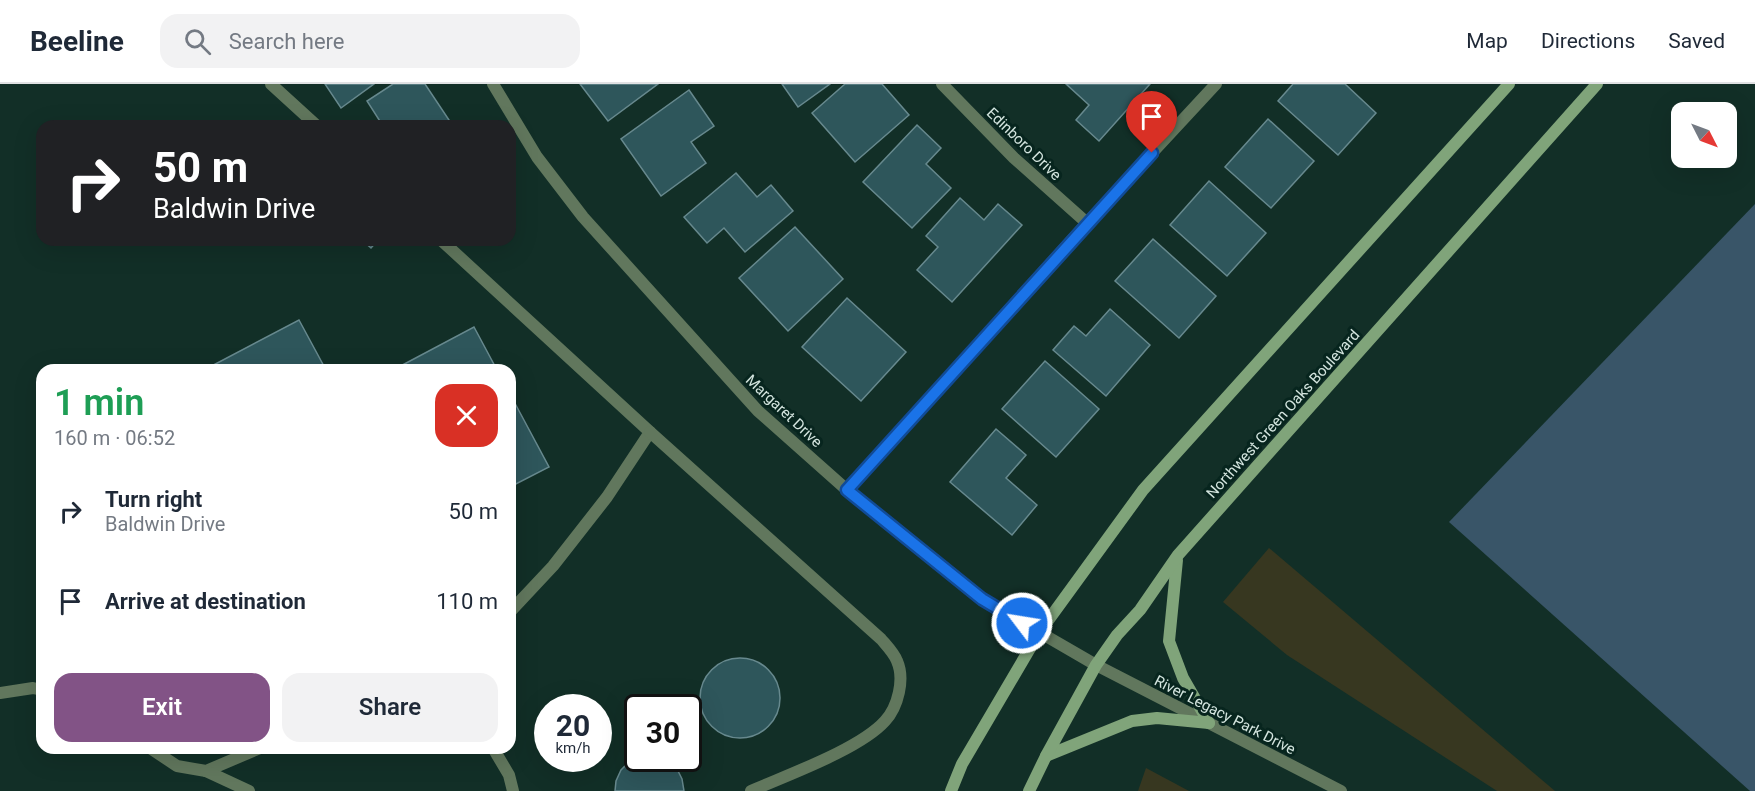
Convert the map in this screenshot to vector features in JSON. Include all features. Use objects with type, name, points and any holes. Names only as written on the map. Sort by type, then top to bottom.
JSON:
[{"type":"main road","points":[[951,791],[962,764],[1039,633],[1143,490],[1509,84]]},
{"type":"main road","name":"Northwest Green Oaks Boulevard","points":[[1029,791],[1096,665],[1117,635],[1140,610],[1178,555],[1597,84]]},
{"type":"main road","points":[[1178,555],[1169,622],[1169,641],[1184,678],[1209,723]]},
{"type":"main road","points":[[1046,756],[1132,721],[1157,718],[1209,723]]},
{"type":"street","points":[[271,84],[310,120]]},
{"type":"street","name":"Margaret Drive","points":[[494,84],[515,120]]},
{"type":"street","name":"Edinboro Drive","points":[[942,84],[1014,159],[1087,223]]},
{"type":"street","points":[[847,490],[1087,223],[1216,84]]},
{"type":"street","name":"Margaret Drive","points":[[516,122],[537,158],[583,217],[758,411],[847,490],[982,599],[1096,665]]},
{"type":"street","points":[[448,246],[650,432],[881,639],[897,660],[900,690],[895,706],[885,721],[865,737],[751,791]]},
{"type":"street","points":[[516,606],[553,566],[607,497],[650,432]]},
{"type":"street","name":"River Legacy Park Drive","points":[[1096,665],[1341,791]]},
{"type":"street","points":[[0,693],[36,688]]},
{"type":"street","points":[[159,754],[177,766],[206,771],[249,791]]},
{"type":"street","points":[[206,771],[246,754]]},
{"type":"street","points":[[496,754],[509,775],[513,791]]},
{"type":"shaded area","points":[[1269,548],[1555,791],[1497,791],[1287,655],[1223,602]]},
{"type":"shaded area","points":[[1146,768],[1189,791],[1138,791]]},
{"type":"water","points":[[1755,204],[1755,791],[1750,791],[1449,522]]},
{"type":"building","points":[[325,84],[374,84],[341,108]]},
{"type":"building","points":[[393,84],[425,84],[449,120],[379,120],[367,101]]},
{"type":"building","points":[[580,84],[658,84],[608,121]]},
{"type":"building","points":[[782,84],[830,84],[798,107]]},
{"type":"building","points":[[845,84],[882,84],[909,115],[855,162],[812,113]]},
{"type":"building","points":[[1066,84],[1150,84],[1099,141],[1076,120],[1089,105]]},
{"type":"building","points":[[1293,84],[1345,84],[1376,113],[1338,155],[1278,101]]},
{"type":"building","points":[[689,90],[714,126],[691,142],[706,163],[661,196],[621,139]]},
{"type":"building","points":[[1268,119],[1314,161],[1271,208],[1225,167]]},
{"type":"building","points":[[917,125],[941,148],[926,164],[951,188],[912,228],[863,182]]},
{"type":"building","points":[[736,173],[757,197],[771,185],[793,211],[745,252],[724,228],[707,243],[684,217]]},
{"type":"building","points":[[1209,181],[1266,233],[1227,276],[1170,225]]},
{"type":"building","points":[[960,198],[984,220],[998,204],[1022,225],[952,302],[917,270],[938,247],[926,236]]},
{"type":"building","points":[[795,227],[843,279],[788,331],[739,278]]},
{"type":"building","points":[[1153,239],[1216,296],[1179,338],[1115,281]]},
{"type":"building","points":[[847,298],[906,352],[861,401],[802,347]]},
{"type":"building","points":[[1110,309],[1150,345],[1106,396],[1053,350],[1074,326],[1086,336]]},
{"type":"building","points":[[299,320],[323,364],[215,364]]},
{"type":"building","points":[[474,327],[494,364],[404,364]]},
{"type":"building","points":[[1045,361],[1099,409],[1056,457],[1002,409]]},
{"type":"building","points":[[516,405],[549,467],[516,484]]},
{"type":"building","points":[[996,429],[1026,455],[1006,478],[1037,505],[1012,535],[950,482]]},
{"type":"building","points":[[732,659],[748,659],[762,665],[773,676],[779,690],[779,706],[773,720],[762,731],[748,737],[732,737],[718,731],[707,720],[702,710],[701,690],[707,676],[718,665]]},
{"type":"building","points":[[624,767],[624,772],[678,772],[684,791],[615,791]]},
{"type":"route","points":[[1022,623],[982,599],[847,490],[1152,153]]}]
